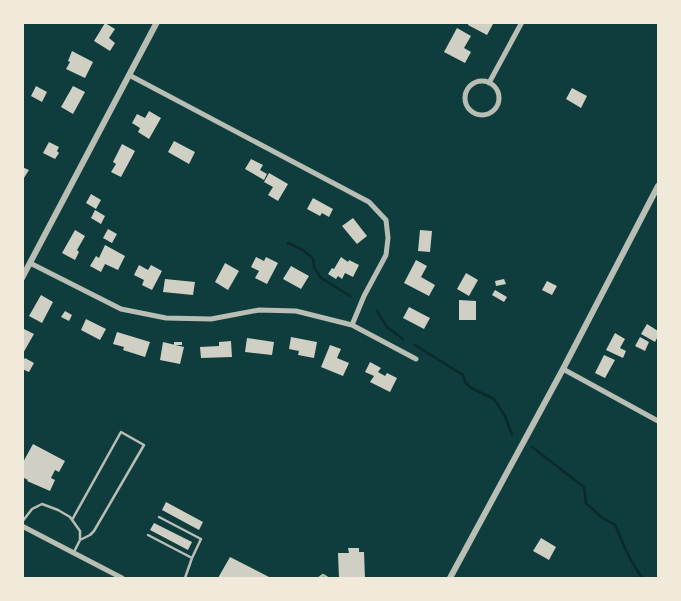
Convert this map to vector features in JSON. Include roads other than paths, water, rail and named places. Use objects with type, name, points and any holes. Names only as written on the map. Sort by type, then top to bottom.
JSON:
[{"type":"street","points":[[22,278],[157,22]]},
{"type":"street","points":[[489,83],[522,22]]},
{"type":"street","points":[[129,75],[369,202],[386,220],[388,238],[386,255],[364,296],[352,326]]},
{"type":"street","points":[[478,82],[489,83],[494,86],[498,96],[497,106],[484,115],[473,112],[466,104],[466,93],[473,84],[478,82]]},
{"type":"street","points":[[450,578],[658,186]]},
{"type":"street","points":[[30,263],[121,309],[166,318],[210,319],[258,310],[296,311],[352,326],[416,359]]},
{"type":"street","points":[[562,368],[658,421]]},
{"type":"street","points":[[22,526],[122,578]]},
{"type":"lane","points":[[72,520],[121,432],[144,445],[94,531],[80,540]]},
{"type":"lane","points":[[22,522],[32,509],[42,504],[58,510],[72,520],[80,531],[80,540],[74,553]]},
{"type":"lane","points":[[159,517],[201,539],[185,578]]},
{"type":"lane","points":[[148,535],[192,558]]},
{"type":"lane","points":[[319,578],[324,575],[328,578]]},
{"type":"waterway","points":[[288,243],[303,250],[313,259],[314,267],[321,278],[350,296]]},
{"type":"waterway","points":[[377,311],[387,327],[403,339]]},
{"type":"waterway","points":[[415,345],[463,375],[465,382],[471,388],[494,399],[505,416],[512,435]]},
{"type":"waterway","points":[[532,447],[584,487],[586,503],[601,517],[615,525],[629,557],[642,578]]}]
